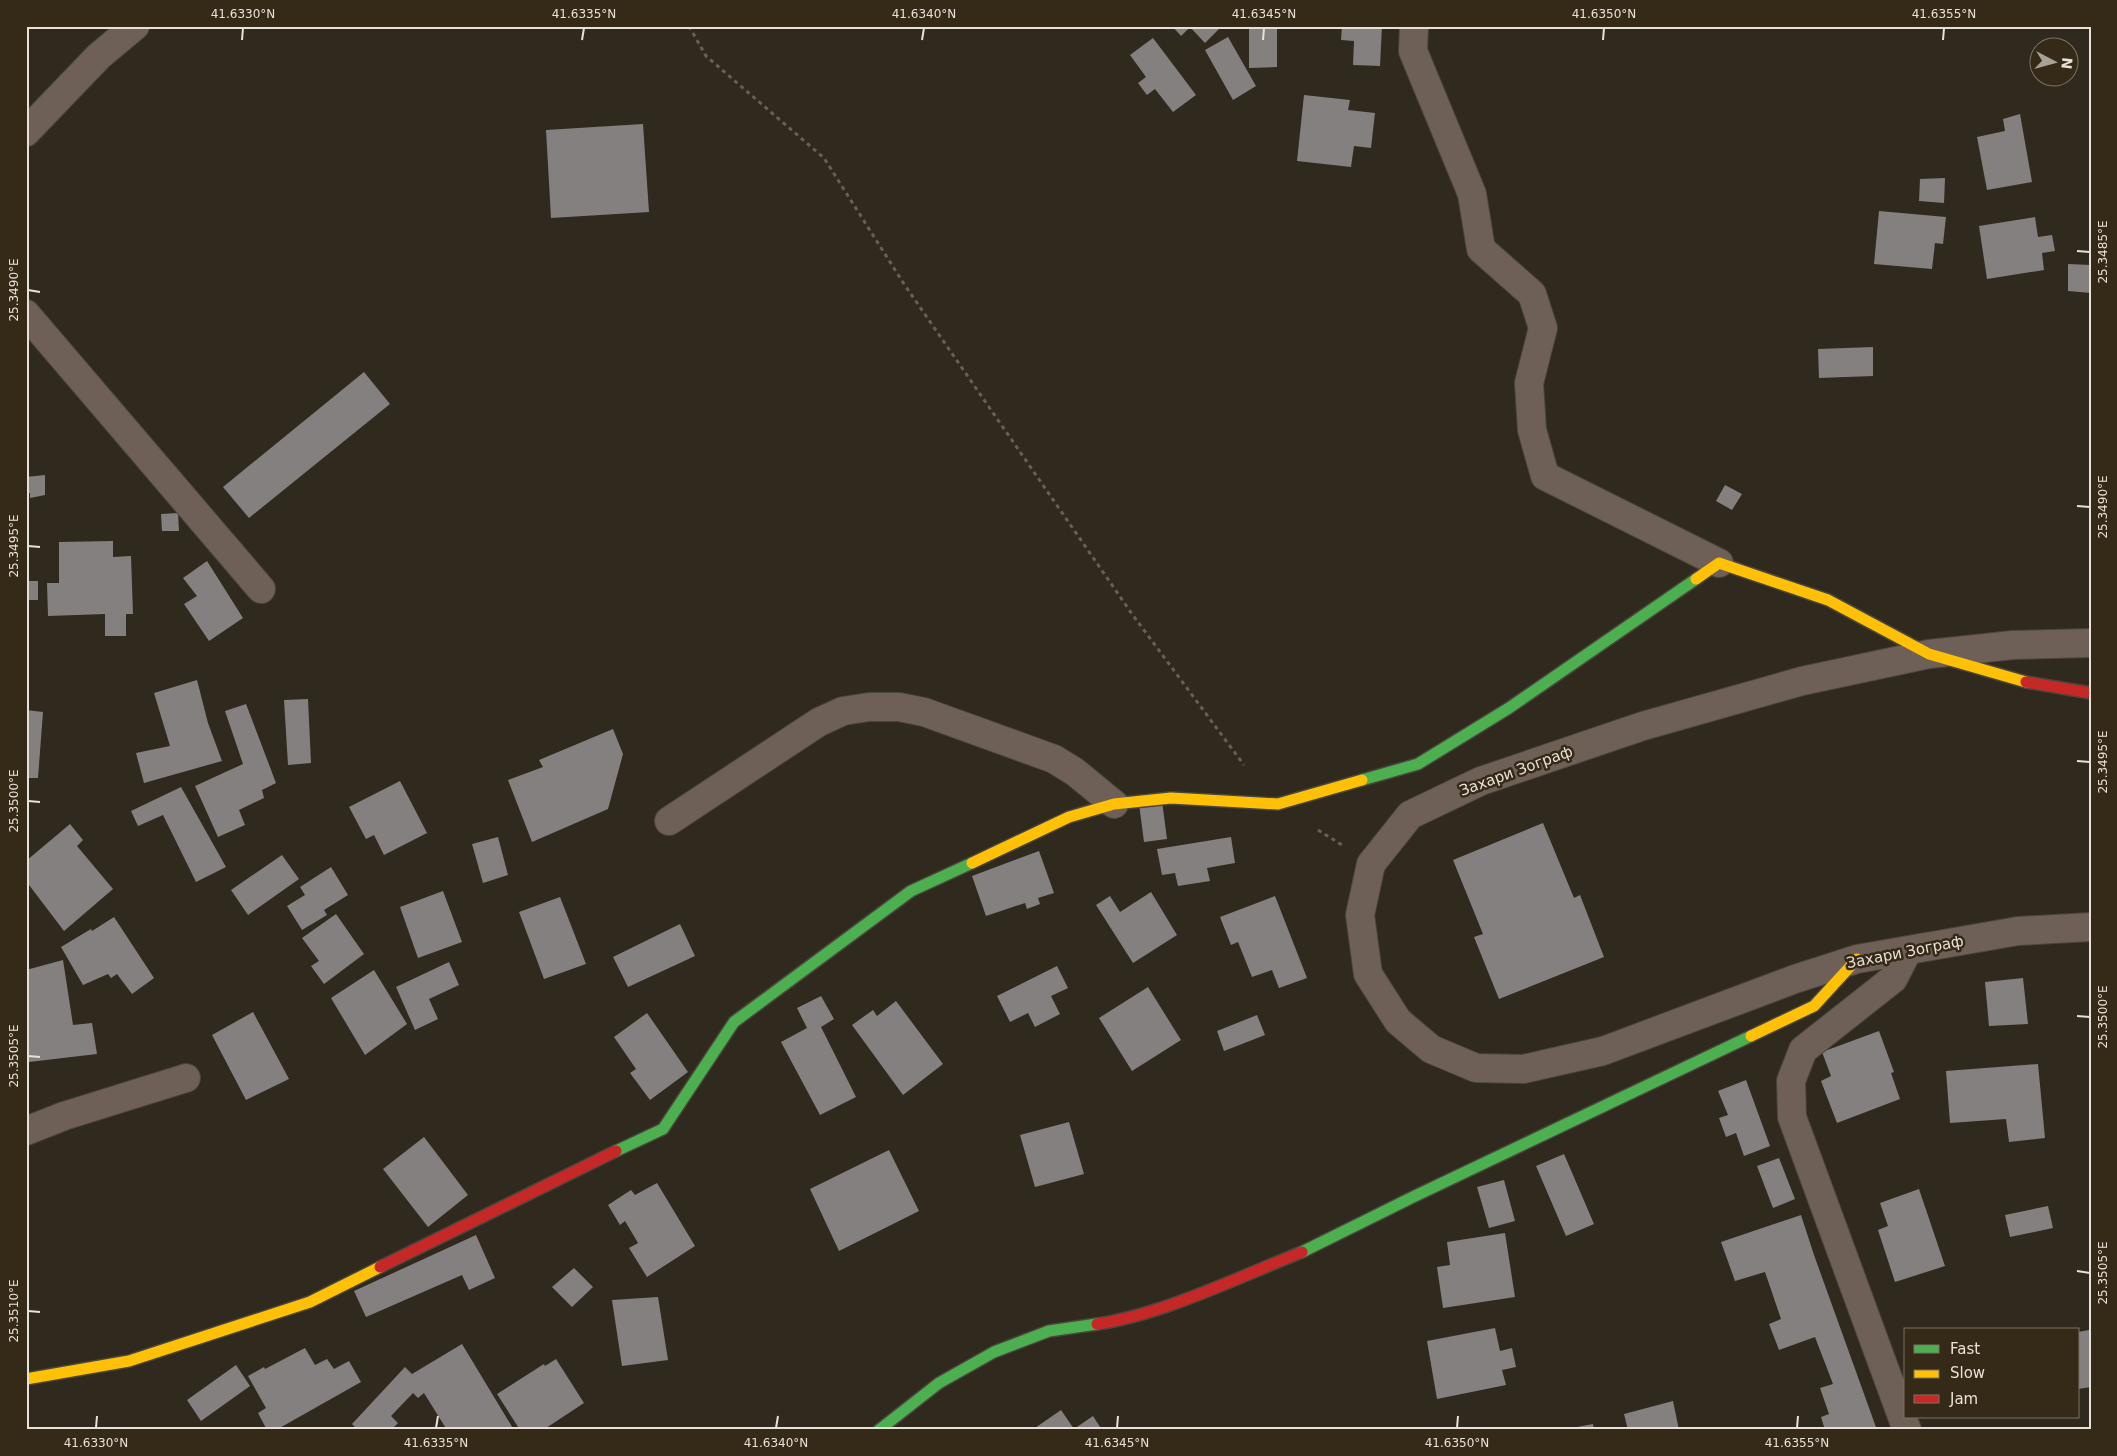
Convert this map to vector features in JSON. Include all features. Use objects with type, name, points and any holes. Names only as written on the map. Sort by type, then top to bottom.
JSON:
[{"type":"street","points":[[26,132],[99,56],[135,26]]},
{"type":"street","points":[[1414,26],[1412,50],[1472,194],[1481,249],[1532,294],[1542,328],[1529,383],[1532,430],[1545,476],[1719,563],[1828,600],[1930,654],[2014,680],[2091,693]]},
{"type":"street","points":[[26,314],[261,588]]},
{"type":"street","points":[[26,1379],[129,1361],[310,1302],[520,1197],[663,1129],[734,1022],[911,891],[1069,817],[1114,804],[1171,798],[1278,804],[1418,764],[1509,708],[1719,563]]},
{"type":"street","name":"Захари Зограф","points":[[2091,643],[2013,646],[1930,654],[1802,681],[1643,726],[1481,780],[1410,815],[1371,864],[1360,915],[1368,974],[1398,1021],[1431,1049],[1476,1068],[1523,1069],[1603,1051],[1795,979],[1856,959],[2018,931],[2091,927]]},
{"type":"street","points":[[669,821],[819,722],[843,711],[869,707],[899,706],[924,712],[1054,759],[1075,772],[1114,804]]},
{"type":"street","points":[[1907,1430],[1792,1117],[1791,1080],[1803,1050],[1892,979],[1908,950]]},
{"type":"street","points":[[879,1430],[939,1382],[994,1352],[1049,1331],[1122,1320],[1173,1304],[1308,1250],[1415,1196],[1814,1006],[1856,959]]},
{"type":"street","points":[[26,1131],[64,1116],[186,1078]]},
{"type":"path","points":[[689,26],[706,56],[824,158],[904,284],[1132,614],[1254,779],[1278,804],[1371,864]]},
{"type":"building","points":[[1172,26],[1222,26],[1205,43],[1190,27],[1181,36]]},
{"type":"building","points":[[1249,26],[1277,26],[1277,67],[1249,68]]},
{"type":"building","points":[[1342,26],[1382,26],[1380,66],[1353,65],[1354,41],[1341,40]]},
{"type":"building","points":[[1228,37],[1256,86],[1233,100],[1205,50]]},
{"type":"building","points":[[1153,38],[1196,95],[1173,112],[1155,89],[1147,95],[1138,83],[1146,77],[1130,55]]},
{"type":"building","points":[[1304,95],[1350,100],[1348,110],[1375,113],[1371,148],[1354,146],[1351,167],[1297,161]]},
{"type":"building","points":[[2020,114],[2032,182],[1987,190],[1977,137],[2005,131],[2003,119]]},
{"type":"building","points":[[643,124],[649,212],[551,218],[546,130]]},
{"type":"building","points":[[1945,178],[1944,203],[1919,201],[1920,179]]},
{"type":"building","points":[[1879,211],[1946,217],[1943,244],[1935,243],[1932,269],[1874,264]]},
{"type":"building","points":[[2035,217],[2038,237],[2052,235],[2055,251],[2042,253],[2044,270],[1987,279],[1979,226]]},
{"type":"building","points":[[2068,264],[2091,265],[2091,293],[2068,291]]},
{"type":"building","points":[[1873,347],[1873,376],[1819,378],[1818,349]]},
{"type":"building","points":[[364,372],[390,404],[249,518],[223,487]]},
{"type":"building","points":[[45,475],[45,495],[30,498],[30,493],[26,493],[26,477]]},
{"type":"building","points":[[1725,485],[1742,494],[1732,510],[1716,501]]},
{"type":"building","points":[[178,513],[179,531],[162,531],[161,514]]},
{"type":"building","points":[[113,541],[113,557],[131,556],[133,614],[126,614],[126,636],[105,636],[105,614],[48,616],[47,583],[59,583],[59,542]]},
{"type":"building","points":[[207,561],[243,618],[209,641],[184,604],[197,596],[183,578]]},
{"type":"building","points":[[26,581],[38,581],[38,600],[26,600]]},
{"type":"building","points":[[197,680],[208,723],[222,761],[144,783],[136,753],[170,746],[154,693]]},
{"type":"building","points":[[308,699],[311,763],[288,765],[284,700]]},
{"type":"building","points":[[246,704],[276,783],[262,790],[264,798],[239,810],[245,825],[218,837],[195,786],[243,764],[225,711]]},
{"type":"building","points":[[26,710],[43,712],[38,778],[26,778]]},
{"type":"building","points":[[613,729],[623,754],[608,809],[532,842],[508,780],[543,767],[539,760]]},
{"type":"building","points":[[400,781],[427,833],[384,855],[374,835],[366,839],[349,807]]},
{"type":"building","points":[[181,787],[226,867],[196,882],[163,815],[138,826],[131,811]]},
{"type":"building","points":[[1162,801],[1167,839],[1144,842],[1139,804]]},
{"type":"building","points":[[1543,823],[1574,898],[1580,895],[1604,957],[1499,999],[1474,937],[1483,934],[1453,860]]},
{"type":"building","points":[[70,824],[83,840],[77,846],[113,889],[64,931],[26,881],[26,861]]},
{"type":"building","points":[[498,837],[508,875],[483,883],[472,844]]},
{"type":"building","points":[[1231,837],[1235,863],[1207,868],[1210,881],[1178,886],[1175,873],[1162,875],[1157,849]]},
{"type":"building","points":[[1039,851],[1054,893],[1038,898],[1040,904],[1027,909],[1025,903],[986,916],[972,876]]},
{"type":"building","points":[[282,855],[299,879],[248,915],[231,890]]},
{"type":"building","points":[[331,867],[348,895],[324,910],[327,915],[302,930],[287,906],[305,895],[300,887]]},
{"type":"building","points":[[443,891],[462,942],[418,958],[400,907]]},
{"type":"building","points":[[1151,892],[1177,935],[1133,963],[1096,905],[1110,896],[1120,912]]},
{"type":"building","points":[[1275,896],[1307,978],[1279,988],[1272,970],[1252,977],[1238,942],[1231,945],[1220,917]]},
{"type":"building","points":[[560,897],[586,964],[544,979],[519,912]]},
{"type":"building","points":[[336,914],[364,954],[324,984],[311,966],[319,961],[302,938]]},
{"type":"building","points":[[114,917],[154,978],[132,994],[117,974],[111,978],[108,974],[83,985],[61,947]]},
{"type":"building","points":[[680,924],[695,956],[628,987],[613,957]]},
{"type":"building","points":[[63,960],[73,1025],[92,1023],[97,1054],[29,1062],[26,1034],[26,970]]},
{"type":"building","points":[[449,962],[459,985],[429,999],[438,1019],[415,1030],[396,987]]},
{"type":"building","points":[[1057,966],[1068,988],[1051,996],[1060,1014],[1035,1027],[1028,1013],[1010,1022],[997,996]]},
{"type":"building","points":[[374,970],[407,1024],[365,1055],[331,998]]},
{"type":"building","points":[[2023,978],[2028,1024],[1989,1026],[1985,982]]},
{"type":"building","points":[[1148,987],[1181,1040],[1132,1071],[1099,1018]]},
{"type":"building","points":[[821,996],[834,1019],[821,1027],[856,1097],[820,1115],[781,1042],[807,1028],[797,1008]]},
{"type":"building","points":[[896,1001],[943,1064],[903,1095],[852,1025],[873,1010],[877,1016]]},
{"type":"building","points":[[253,1012],[289,1079],[246,1100],[212,1035]]},
{"type":"building","points":[[647,1013],[688,1072],[650,1100],[630,1073],[636,1069],[614,1037]]},
{"type":"building","points":[[1257,1015],[1265,1035],[1224,1051],[1217,1031]]},
{"type":"building","points":[[1879,1031],[1894,1072],[1891,1073],[1900,1099],[1837,1123],[1821,1081],[1831,1076],[1822,1052]]},
{"type":"building","points":[[2038,1064],[2045,1138],[2009,1142],[2006,1119],[1950,1123],[1946,1071]]},
{"type":"building","points":[[1746,1080],[1770,1146],[1744,1156],[1736,1133],[1726,1137],[1719,1118],[1728,1115],[1718,1091]]},
{"type":"building","points":[[1069,1122],[1084,1174],[1035,1187],[1020,1135]]},
{"type":"building","points":[[424,1137],[468,1195],[428,1227],[383,1169]]},
{"type":"building","points":[[889,1150],[919,1211],[839,1251],[810,1189]]},
{"type":"building","points":[[1564,1154],[1594,1224],[1566,1236],[1536,1166]]},
{"type":"building","points":[[1779,1158],[1795,1199],[1773,1208],[1757,1166]]},
{"type":"building","points":[[1504,1180],[1515,1221],[1489,1228],[1477,1187]]},
{"type":"building","points":[[657,1183],[695,1246],[647,1277],[629,1248],[638,1243],[625,1221],[620,1225],[608,1205],[631,1190],[635,1195]]},
{"type":"building","points":[[1919,1189],[1945,1266],[1895,1282],[1878,1230],[1888,1226],[1880,1203]]},
{"type":"building","points":[[2048,1206],[2053,1228],[2010,1237],[2005,1215]]},
{"type":"building","points":[[1801,1215],[1877,1430],[1825,1430],[1821,1417],[1829,1414],[1820,1388],[1833,1384],[1815,1337],[1779,1350],[1769,1324],[1781,1319],[1765,1272],[1735,1281],[1721,1242]]},
{"type":"building","points":[[1505,1233],[1515,1297],[1443,1308],[1437,1267],[1450,1265],[1447,1242]]},
{"type":"building","points":[[476,1235],[495,1278],[469,1290],[462,1275],[366,1317],[354,1291]]},
{"type":"building","points":[[574,1268],[593,1287],[572,1307],[552,1287]]},
{"type":"building","points":[[658,1297],[668,1360],[622,1366],[612,1300]]},
{"type":"building","points":[[1495,1328],[1500,1351],[1512,1348],[1516,1367],[1502,1370],[1506,1385],[1437,1399],[1427,1341]]},
{"type":"building","points":[[2089,1330],[2091,1387],[2080,1389],[2080,1332]]},
{"type":"building","points":[[462,1344],[514,1430],[447,1430],[424,1393],[418,1398],[413,1393],[391,1416],[398,1423],[391,1430],[358,1430],[352,1424],[405,1367],[412,1374]]},
{"type":"building","points":[[305,1348],[315,1365],[327,1359],[334,1369],[349,1361],[361,1382],[276,1430],[267,1430],[258,1413],[266,1408],[248,1376]]},
{"type":"building","points":[[556,1359],[584,1403],[543,1430],[520,1430],[497,1394],[544,1364],[545,1366]]},
{"type":"building","points":[[236,1365],[250,1386],[201,1421],[187,1400]]},
{"type":"building","points":[[1673,1401],[1679,1430],[1628,1430],[1624,1414]]},
{"type":"building","points":[[1061,1410],[1074,1429],[1093,1416],[1102,1430],[1036,1430],[1035,1428]]},
{"type":"building","points":[[1593,1424],[1594,1430],[1567,1430],[1567,1429]]},
{"type":"traffic: fast","points":[[1362,780],[1418,764],[1509,708],[1696,579]]},
{"type":"traffic: fast","points":[[616,1151],[663,1129],[734,1022],[911,891],[972,863]]},
{"type":"traffic: fast","points":[[1302,1252],[1751,1036]]},
{"type":"traffic: fast","points":[[879,1430],[939,1383],[994,1352],[1049,1331],[1097,1324]]},
{"type":"traffic: slow","points":[[1696,579],[1719,563],[1828,600],[1929,654],[2026,682]]},
{"type":"traffic: slow","points":[[972,863],[1069,817],[1114,804],[1171,798],[1278,804],[1362,780]]},
{"type":"traffic: slow","points":[[1751,1036],[1814,1006],[1857,959]]},
{"type":"traffic: slow","points":[[26,1379],[129,1361],[310,1302],[380,1267]]},
{"type":"traffic: jam","points":[[2026,682],[2091,693]]},
{"type":"traffic: jam","points":[[380,1267],[616,1151]]},
{"type":"traffic: jam","points":[[1097,1324],[1122,1319],[1175,1303],[1302,1252]]}]
